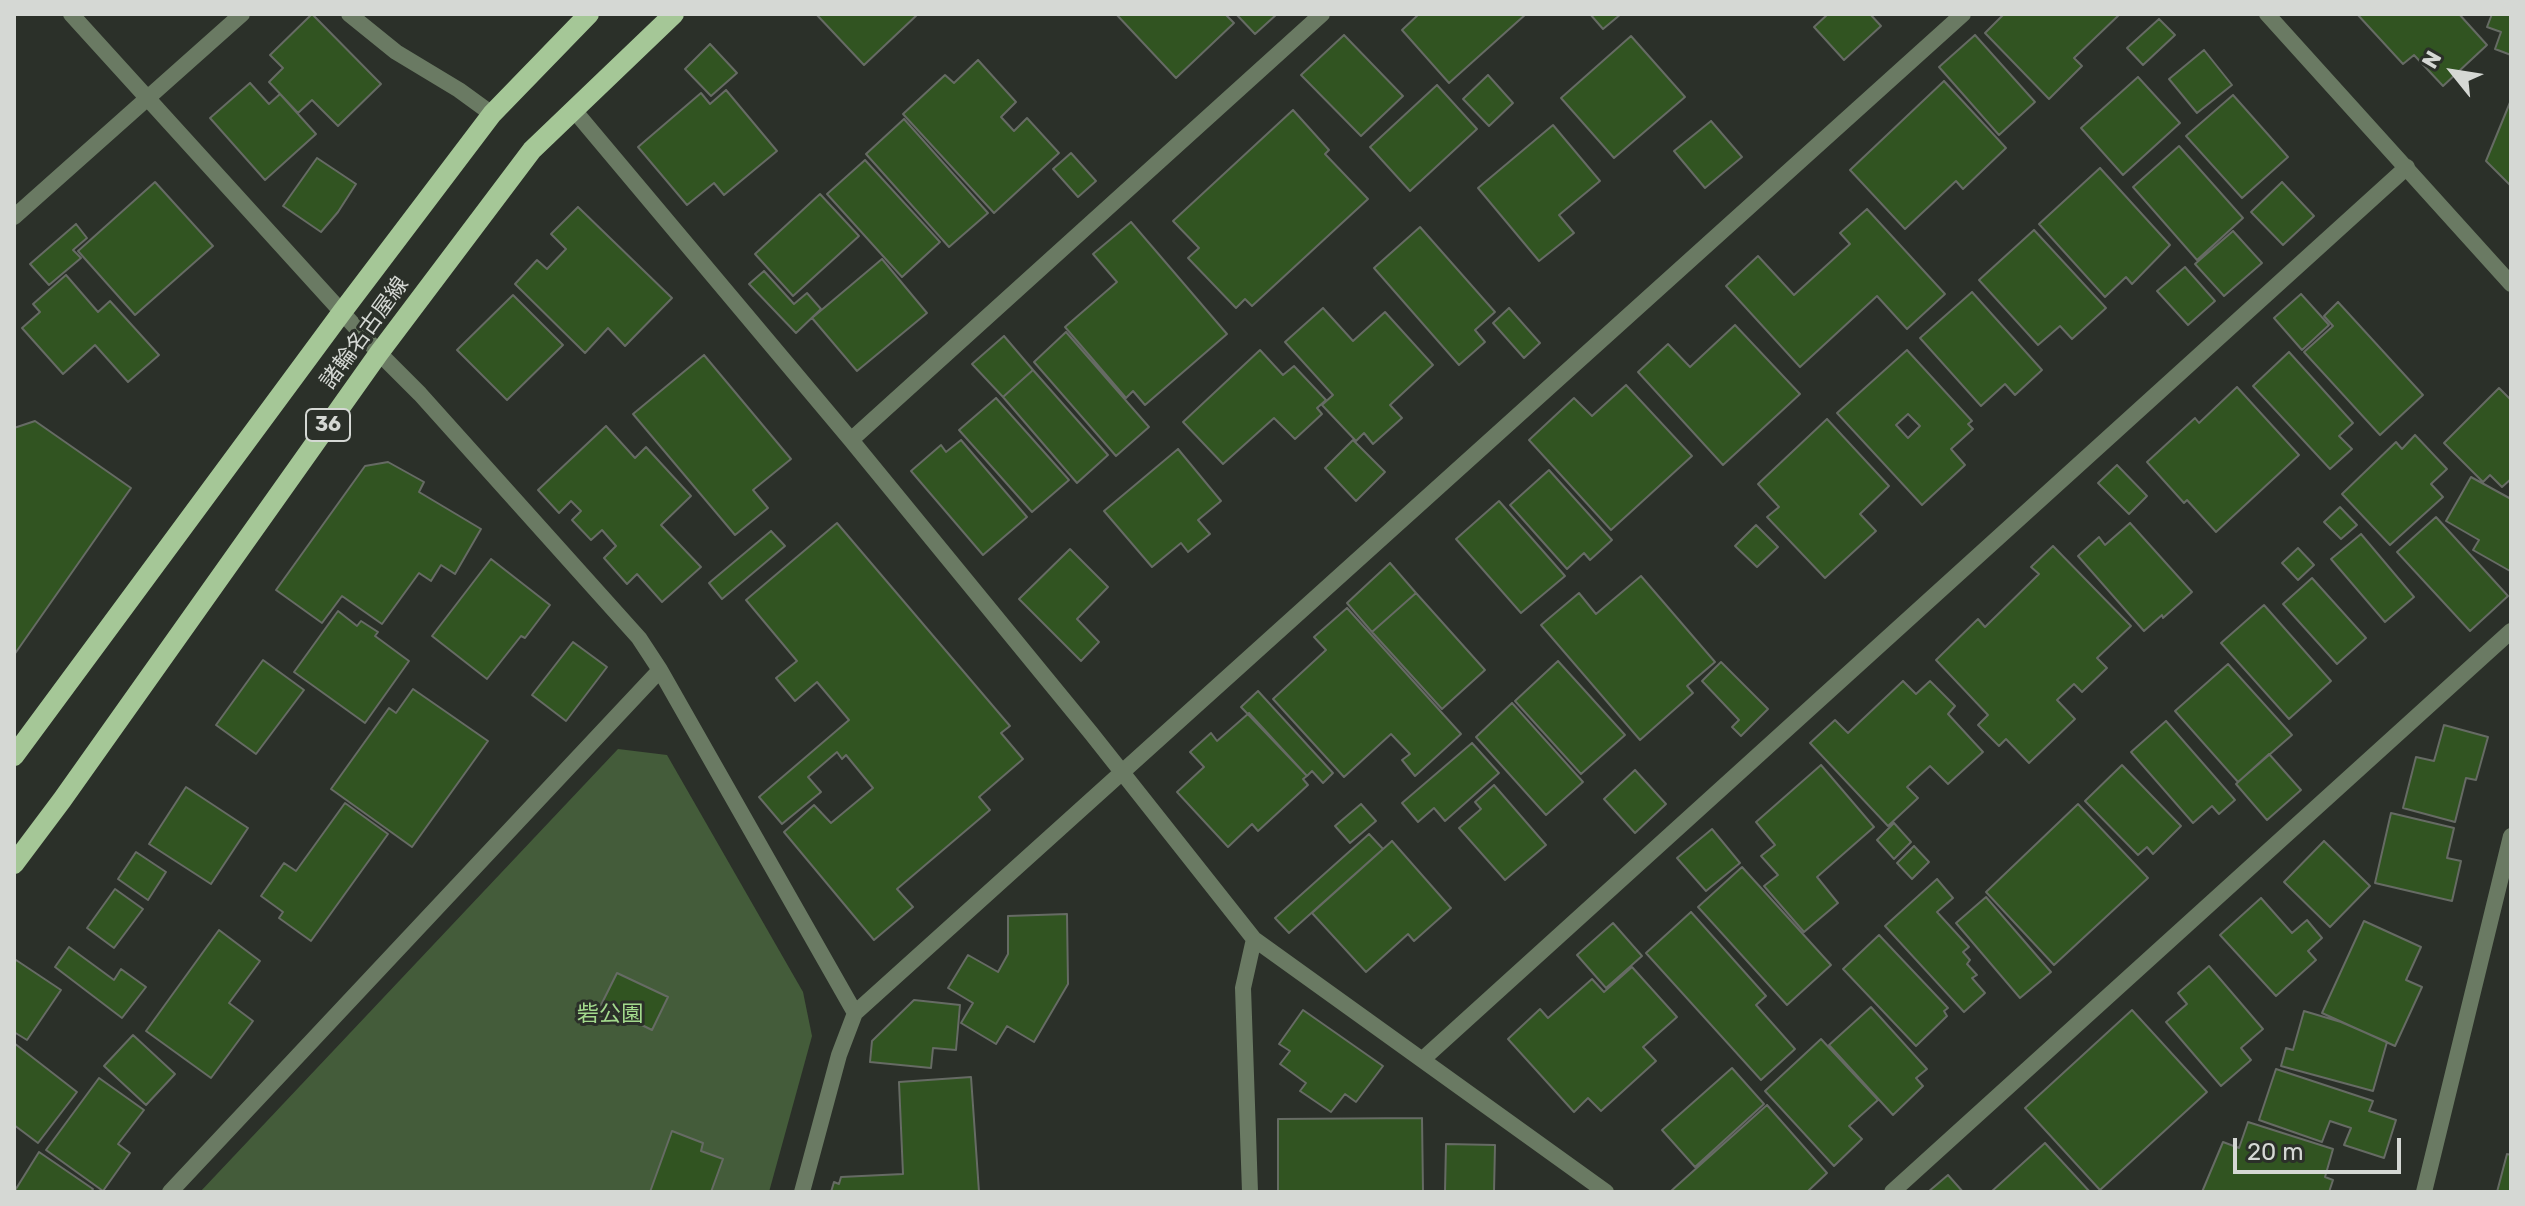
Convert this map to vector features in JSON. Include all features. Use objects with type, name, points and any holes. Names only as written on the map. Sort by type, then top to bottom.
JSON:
[{"type":"main road","name":"諸輪名古屋線","points":[[14,756],[492,114],[589,14]]},
{"type":"main road","name":"諸輪名古屋線","points":[[14,864],[379,353],[532,150],[674,14]]},
{"type":"street","points":[[71,14],[639,638],[855,1013]]},
{"type":"street","points":[[14,217],[242,14]]},
{"type":"street","points":[[349,14],[396,52],[492,114]]},
{"type":"street","points":[[851,440],[1322,14]]},
{"type":"street","points":[[802,1192],[839,1055],[855,1013],[1963,14]]},
{"type":"street","points":[[2267,14],[2511,284]]},
{"type":"street","points":[[573,109],[851,440],[1254,939],[1606,1192]]},
{"type":"street","points":[[1423,1059],[2407,167]]},
{"type":"street","points":[[1892,1192],[2511,631]]},
{"type":"street","points":[[170,1192],[660,670]]},
{"type":"street","points":[[2424,1192],[2511,836]]},
{"type":"street","points":[[1250,1192],[1243,988],[1254,939]]},
{"type":"green space","name":"砦公園","points":[[618,749],[667,755],[803,992],[812,1036],[769,1192],[200,1192]]},
{"type":"building","points":[[312,14],[381,84],[338,126],[312,100],[298,113],[269,82],[283,68],[270,55]]},
{"type":"building","points":[[816,14],[918,14],[864,65]]},
{"type":"building","points":[[1116,14],[1225,14],[1234,23],[1176,78]]},
{"type":"building","points":[[1236,14],[1277,14],[1255,34]]},
{"type":"building","points":[[1419,14],[1526,14],[1449,83],[1402,30]]},
{"type":"building","points":[[1590,14],[1621,14],[1603,29]]},
{"type":"building","points":[[1828,14],[1870,14],[1881,26],[1844,60],[1814,27]]},
{"type":"building","points":[[2004,14],[2120,14],[2074,58],[2082,66],[2049,99],[1985,33]]},
{"type":"building","points":[[2357,14],[2459,14],[2487,45],[2443,86],[2414,55],[2403,64]]},
{"type":"building","points":[[2492,14],[2511,14],[2511,55],[2495,49],[2501,32],[2487,27]]},
{"type":"building","points":[[2159,19],[2175,35],[2143,65],[2127,48]]},
{"type":"building","points":[[1344,35],[1403,96],[1361,136],[1301,75]]},
{"type":"building","points":[[1975,35],[2035,102],[1999,135],[1939,67]]},
{"type":"building","points":[[1631,36],[1685,97],[1614,158],[1561,98]]},
{"type":"building","points":[[710,44],[737,73],[711,96],[685,69]]},
{"type":"building","points":[[2204,50],[2232,85],[2197,113],[2169,79]]},
{"type":"building","points":[[978,60],[1016,102],[1001,117],[1014,131],[1027,118],[1059,153],[994,213],[903,114],[945,75],[954,83]]},
{"type":"building","points":[[1488,75],[1513,103],[1489,126],[1463,99]]},
{"type":"building","points":[[2138,77],[2180,123],[2123,175],[2081,128]]},
{"type":"building","points":[[1944,81],[2006,148],[1963,189],[1956,181],[1905,229],[1850,170]]},
{"type":"building","points":[[250,83],[269,104],[280,94],[316,134],[265,180],[210,118]]},
{"type":"building","points":[[1437,85],[1477,129],[1410,191],[1370,147]]},
{"type":"building","points":[[726,90],[777,151],[724,195],[714,183],[687,205],[638,147],[701,93],[710,104]]},
{"type":"building","points":[[2233,95],[2288,157],[2242,198],[2186,136]]},
{"type":"building","points":[[2511,100],[2511,186],[2486,161]]},
{"type":"building","points":[[1293,110],[1329,150],[1325,154],[1368,199],[1252,306],[1245,299],[1236,308],[1188,258],[1199,248],[1173,221]]},
{"type":"building","points":[[904,119],[988,213],[949,247],[866,154]]},
{"type":"building","points":[[1711,121],[1742,157],[1705,188],[1674,151]]},
{"type":"building","points":[[1553,125],[1600,181],[1559,215],[1574,233],[1539,261],[1478,188]]},
{"type":"building","points":[[2179,146],[2243,218],[2197,260],[2133,187]]},
{"type":"building","points":[[1071,153],[1096,181],[1078,197],[1053,169]]},
{"type":"building","points":[[317,158],[356,184],[321,232],[283,206]]},
{"type":"building","points":[[865,160],[940,242],[902,277],[827,194]]},
{"type":"building","points":[[2100,168],[2170,245],[2132,284],[2126,277],[2105,297],[2039,224]]},
{"type":"building","points":[[155,182],[213,246],[135,315],[78,251]]},
{"type":"building","points":[[2282,182],[2314,216],[2283,245],[2251,212]]},
{"type":"building","points":[[820,194],[859,236],[793,296],[755,254]]},
{"type":"building","points":[[578,207],[672,298],[625,346],[608,328],[585,353],[515,284],[537,260],[547,269],[566,249],[551,234]]},
{"type":"building","points":[[1867,209],[1945,294],[1907,329],[1877,296],[1800,367],[1726,286],[1758,256],[1794,295],[1850,244],[1840,233]]},
{"type":"building","points":[[1131,222],[1227,334],[1145,405],[1133,391],[1126,398],[1065,327],[1117,282],[1093,254]]},
{"type":"building","points":[[76,224],[87,238],[73,250],[81,258],[49,285],[30,264]]},
{"type":"building","points":[[1420,227],[1495,312],[1475,330],[1485,342],[1459,365],[1374,268]]},
{"type":"building","points":[[2034,230],[2106,308],[2072,339],[2060,326],[2038,345],[1979,280]]},
{"type":"building","points":[[2233,231],[2262,263],[2224,296],[2195,264]]},
{"type":"building","points":[[882,259],[927,313],[857,371],[812,318]]},
{"type":"building","points":[[2185,267],[2215,301],[2188,325],[2157,291]]},
{"type":"building","points":[[764,271],[794,304],[807,293],[821,309],[796,333],[749,284]]},
{"type":"building","points":[[66,275],[98,312],[110,301],[159,355],[128,382],[95,345],[63,374],[22,328],[40,312],[33,304]]},
{"type":"building","points":[[1972,292],[2042,370],[2015,395],[2005,384],[1981,406],[1920,338]]},
{"type":"building","points":[[2301,294],[2329,325],[2302,350],[2274,318]]},
{"type":"building","points":[[513,295],[563,345],[507,400],[457,350]]},
{"type":"building","points":[[2338,302],[2423,395],[2380,435],[2304,352],[2333,326],[2324,316]]},
{"type":"building","points":[[1323,308],[1353,341],[1385,312],[1433,365],[1390,405],[1402,418],[1373,444],[1364,433],[1356,441],[1322,405],[1333,395],[1285,342]]},
{"type":"building","points":[[1509,308],[1540,343],[1524,358],[1493,323]]},
{"type":"building","points":[[1735,325],[1800,394],[1723,465],[1638,372],[1668,344],[1690,367]]},
{"type":"building","points":[[1066,332],[1149,427],[1116,456],[1034,362]]},
{"type":"building","points":[[1004,336],[1033,370],[1003,397],[972,364]]},
{"type":"building","points":[[1260,350],[1283,375],[1294,366],[1326,400],[1317,408],[1322,414],[1295,439],[1274,418],[1223,464],[1183,422]]},
{"type":"building","points":[[1907,350],[1972,421],[1968,424],[1973,429],[1951,449],[1965,465],[1922,505],[1837,413]],"holes":[[[1908,414],[1920,426],[1908,438],[1896,425]]]},
{"type":"building","points":[[2289,352],[2353,423],[2339,436],[2352,449],[2330,469],[2253,386]]},
{"type":"building","points":[[704,355],[791,459],[753,490],[768,508],[735,535],[633,414]]},
{"type":"building","points":[[1033,370],[1108,455],[1077,483],[1003,397]]},
{"type":"building","points":[[1626,385],[1692,456],[1611,530],[1529,440],[1574,398],[1592,416]]},
{"type":"building","points":[[2237,387],[2299,455],[2216,532],[2187,500],[2184,503],[2147,462],[2195,418],[2199,423]]},
{"type":"building","points":[[2499,388],[2511,400],[2511,479],[2502,487],[2490,475],[2483,482],[2444,443]]},
{"type":"building","points":[[996,398],[1069,480],[1032,512],[959,430]]},
{"type":"building","points":[[1827,419],[1889,486],[1860,514],[1876,531],[1825,578],[1767,517],[1779,507],[1758,484]]},
{"type":"building","points":[[35,421],[131,488],[14,655],[14,428]]},
{"type":"building","points":[[606,426],[635,458],[646,447],[691,496],[661,525],[701,567],[662,602],[637,574],[627,584],[604,558],[616,546],[602,530],[591,540],[572,520],[581,511],[571,501],[559,513],[538,490]]},
{"type":"building","points":[[2415,435],[2447,469],[2431,484],[2443,497],[2390,545],[2342,494],[2396,442],[2402,449]]},
{"type":"building","points":[[961,440],[1027,517],[983,555],[911,471],[941,445],[946,452]]},
{"type":"building","points":[[1353,440],[1385,472],[1356,501],[1325,468]]},
{"type":"building","points":[[1178,449],[1221,501],[1198,520],[1210,534],[1188,552],[1181,543],[1152,567],[1104,511]]},
{"type":"building","points":[[388,462],[424,482],[419,492],[481,529],[455,574],[441,565],[431,581],[419,573],[382,624],[342,596],[322,623],[276,590],[365,466]]},
{"type":"building","points":[[2117,465],[2147,496],[2129,514],[2098,483]]},
{"type":"building","points":[[1549,470],[1612,540],[1590,560],[1584,553],[1567,569],[1510,505]]},
{"type":"building","points":[[2471,477],[2511,499],[2510,571],[2473,550],[2479,540],[2446,521]]},
{"type":"building","points":[[1499,501],[1565,576],[1521,613],[1456,539]]},
{"type":"building","points":[[2340,507],[2357,525],[2341,539],[2324,522]]},
{"type":"building","points":[[2436,517],[2508,596],[2470,631],[2397,552]]},
{"type":"building","points":[[837,523],[1010,726],[1001,733],[1023,759],[979,797],[990,810],[897,889],[913,907],[874,940],[784,832],[814,805],[831,823],[873,788],[846,755],[842,759],[837,752],[808,777],[821,792],[782,824],[759,797],[849,720],[817,682],[795,701],[776,678],[797,661],[746,600]]},
{"type":"building","points":[[2130,523],[2192,592],[2144,631],[2078,556],[2099,537],[2105,545]]},
{"type":"building","points":[[1756,525],[1778,547],[1757,567],[1735,546]]},
{"type":"building","points":[[771,531],[785,546],[722,599],[709,583]]},
{"type":"building","points":[[2361,534],[2414,597],[2385,622],[2331,559]]},
{"type":"building","points":[[2053,546],[2131,626],[2097,658],[2107,668],[2082,692],[2074,684],[2057,700],[2075,719],[2029,763],[2006,739],[1999,746],[1978,725],[1988,715],[1936,660],[1978,619],[1985,627],[2039,574],[2031,567]]},
{"type":"building","points":[[2298,548],[2314,565],[2298,580],[2282,563]]},
{"type":"building","points":[[1070,549],[1108,587],[1077,619],[1099,642],[1081,661],[1019,599]]},
{"type":"building","points":[[491,559],[550,605],[487,679],[432,636]]},
{"type":"building","points":[[1390,563],[1416,593],[1372,632],[1347,603]]},
{"type":"building","points":[[1641,576],[1715,662],[1687,686],[1693,693],[1640,740],[1541,625],[1579,593],[1596,614]]},
{"type":"building","points":[[2312,578],[2366,638],[2337,664],[2283,604]]},
{"type":"building","points":[[1416,593],[1485,670],[1442,709],[1372,632]]},
{"type":"building","points":[[2264,605],[2331,681],[2289,719],[2221,643]]},
{"type":"building","points":[[1347,608],[1461,734],[1415,776],[1402,760],[1410,754],[1391,734],[1344,777],[1273,699],[1326,650],[1314,637]]},
{"type":"building","points":[[338,611],[357,626],[361,621],[378,632],[375,636],[409,661],[365,723],[294,672]]},
{"type":"building","points":[[573,642],[607,667],[566,721],[532,695]]},
{"type":"building","points":[[263,660],[304,690],[256,754],[216,725]]},
{"type":"building","points":[[1558,661],[1625,735],[1581,774],[1515,701]]},
{"type":"building","points":[[1721,662],[1768,709],[1741,736],[1732,727],[1739,720],[1702,681]]},
{"type":"building","points":[[2228,664],[2292,735],[2238,782],[2175,711]]},
{"type":"building","points":[[1903,681],[1916,694],[1930,681],[1955,706],[1948,714],[1983,752],[1948,784],[1930,766],[1907,787],[1918,798],[1888,826],[1810,743],[1835,720],[1848,733]]},
{"type":"building","points":[[413,689],[488,741],[412,847],[331,789],[389,708],[396,713]]},
{"type":"building","points":[[1258,691],[1333,773],[1323,783],[1312,771],[1307,776],[1241,707]]},
{"type":"building","points":[[1512,703],[1583,782],[1546,815],[1476,737]]},
{"type":"building","points":[[1249,713],[1307,776],[1303,779],[1308,785],[1258,831],[1252,824],[1228,847],[1177,792],[1204,767],[1190,752],[1211,733],[1217,741]]},
{"type":"building","points":[[2166,721],[2235,800],[2219,814],[2212,806],[2193,823],[2131,752]]},
{"type":"building","points":[[2444,725],[2488,737],[2476,780],[2466,778],[2455,822],[2403,808],[2416,757],[2434,761]]},
{"type":"building","points":[[1472,743],[1499,773],[1445,821],[1434,808],[1418,822],[1402,803]]},
{"type":"building","points":[[2269,754],[2301,790],[2267,820],[2236,784]]},
{"type":"building","points":[[1821,765],[1874,827],[1817,877],[1838,903],[1804,932],[1764,886],[1778,875],[1761,856],[1775,845],[1756,822]]},
{"type":"building","points":[[2122,765],[2181,826],[2153,854],[2147,847],[2138,855],[2085,801]]},
{"type":"building","points":[[1635,770],[1666,804],[1635,833],[1604,799]]},
{"type":"building","points":[[1494,785],[1546,845],[1505,880],[1459,828],[1481,809],[1475,802]]},
{"type":"building","points":[[186,787],[248,828],[211,884],[149,844]]},
{"type":"building","points":[[345,803],[388,834],[311,941],[279,918],[283,912],[261,896],[284,863],[296,871]]},
{"type":"building","points":[[1361,804],[1376,821],[1350,843],[1335,826]]},
{"type":"building","points":[[2078,804],[2148,878],[2054,965],[1986,892]]},
{"type":"building","points":[[2391,813],[2454,828],[2447,858],[2461,861],[2452,901],[2375,883]]},
{"type":"building","points":[[1894,823],[1911,842],[1894,859],[1877,840]]},
{"type":"building","points":[[1712,829],[1740,863],[1706,891],[1677,858]]},
{"type":"building","points":[[1369,834],[1383,849],[1289,933],[1275,918]]},
{"type":"building","points":[[1392,841],[1451,908],[1414,941],[1408,934],[1366,972],[1312,913]]},
{"type":"building","points":[[2324,841],[2370,886],[2330,927],[2284,882]]},
{"type":"building","points":[[1914,846],[1929,862],[1912,879],[1897,863]]},
{"type":"building","points":[[136,852],[166,872],[148,900],[118,879]]},
{"type":"building","points":[[1742,867],[1831,965],[1787,1005],[1698,907]]},
{"type":"building","points":[[1937,879],[1953,898],[1937,912],[1969,947],[1963,952],[1970,960],[1967,964],[1977,975],[1972,978],[1985,993],[1964,1012],[1885,926]]},
{"type":"building","points":[[115,889],[143,909],[114,948],[87,928]]},
{"type":"building","points":[[1986,897],[2051,972],[2020,998],[1956,923]]},
{"type":"building","points":[[2261,898],[2292,933],[2307,920],[2322,938],[2308,951],[2316,960],[2276,996],[2220,935]]},
{"type":"building","points":[[1691,912],[1766,996],[1756,1005],[1795,1049],[1761,1080],[1646,953]]},
{"type":"building","points":[[1067,914],[1068,984],[1034,1042],[1007,1026],[996,1044],[961,1023],[973,1003],[948,988],[968,955],[998,972],[1008,954],[1008,916]]},
{"type":"building","points":[[2364,921],[2421,947],[2406,980],[2422,987],[2395,1046],[2322,1013]]},
{"type":"building","points":[[1613,923],[1642,956],[1606,988],[1577,955]]},
{"type":"building","points":[[219,930],[260,961],[229,1003],[253,1021],[211,1078],[146,1031]]},
{"type":"building","points":[[1879,935],[1948,1008],[1944,1011],[1947,1016],[1916,1046],[1843,969]]},
{"type":"building","points":[[69,947],[114,980],[121,969],[146,987],[122,1018],[55,967]]},
{"type":"building","points":[[16,960],[61,990],[27,1040],[14,1032]]},
{"type":"building","points":[[2209,966],[2263,1029],[2241,1048],[2251,1060],[2221,1086],[2166,1022],[2187,1004],[2178,993]]},
{"type":"building","points":[[1632,967],[1677,1017],[1643,1047],[1656,1061],[1601,1111],[1588,1098],[1574,1112],[1508,1039],[1540,1009],[1548,1018],[1592,979],[1604,992]]},
{"type":"building","points":[[617,973],[668,997],[652,1030],[601,1005]]},
{"type":"building","points":[[914,1000],[960,1005],[956,1050],[933,1048],[931,1068],[870,1062],[872,1041]]},
{"type":"building","points":[[1871,1007],[1927,1069],[1916,1078],[1923,1086],[1893,1115],[1829,1045]]},
{"type":"building","points":[[1303,1010],[1383,1066],[1356,1102],[1345,1094],[1331,1112],[1300,1091],[1306,1083],[1280,1064],[1290,1051],[1279,1044]]},
{"type":"building","points":[[2132,1010],[2207,1092],[2100,1190],[2025,1108]]},
{"type":"building","points":[[2304,1011],[2341,1022],[2387,1042],[2373,1091],[2281,1066],[2286,1048],[2293,1050]]},
{"type":"building","points":[[133,1035],[175,1074],[146,1105],[104,1066]]},
{"type":"building","points":[[1821,1039],[1878,1100],[1849,1126],[1862,1139],[1834,1166],[1765,1091]]},
{"type":"building","points":[[14,1043],[77,1092],[38,1143],[14,1125]]},
{"type":"building","points":[[1732,1068],[1764,1104],[1695,1167],[1662,1130]]},
{"type":"building","points":[[2276,1069],[2373,1101],[2369,1111],[2396,1120],[2384,1158],[2344,1145],[2351,1128],[2330,1121],[2322,1142],[2259,1120]]},
{"type":"building","points":[[971,1077],[979,1192],[831,1192],[834,1182],[839,1184],[841,1177],[903,1174],[899,1082]]},
{"type":"building","points":[[99,1078],[144,1110],[118,1144],[130,1153],[103,1191],[46,1150]]},
{"type":"building","points":[[1767,1105],[1827,1173],[1807,1192],[1671,1191]]},
{"type":"building","points":[[1422,1118],[1423,1192],[1278,1192],[1278,1119]]},
{"type":"building","points":[[2248,1122],[2333,1149],[2325,1177],[2333,1180],[2329,1192],[2202,1192],[2223,1142],[2239,1148]]},
{"type":"building","points":[[672,1131],[703,1143],[701,1151],[723,1159],[711,1192],[650,1192]]},
{"type":"building","points":[[2045,1143],[2090,1192],[1991,1192]]},
{"type":"building","points":[[1446,1144],[1495,1145],[1494,1192],[1445,1192]]},
{"type":"building","points":[[39,1152],[93,1189],[91,1192],[14,1192]]},
{"type":"building","points":[[2507,1154],[2511,1155],[2511,1192],[2497,1192]]},
{"type":"building","points":[[1948,1175],[1963,1192],[1928,1192]]}]
